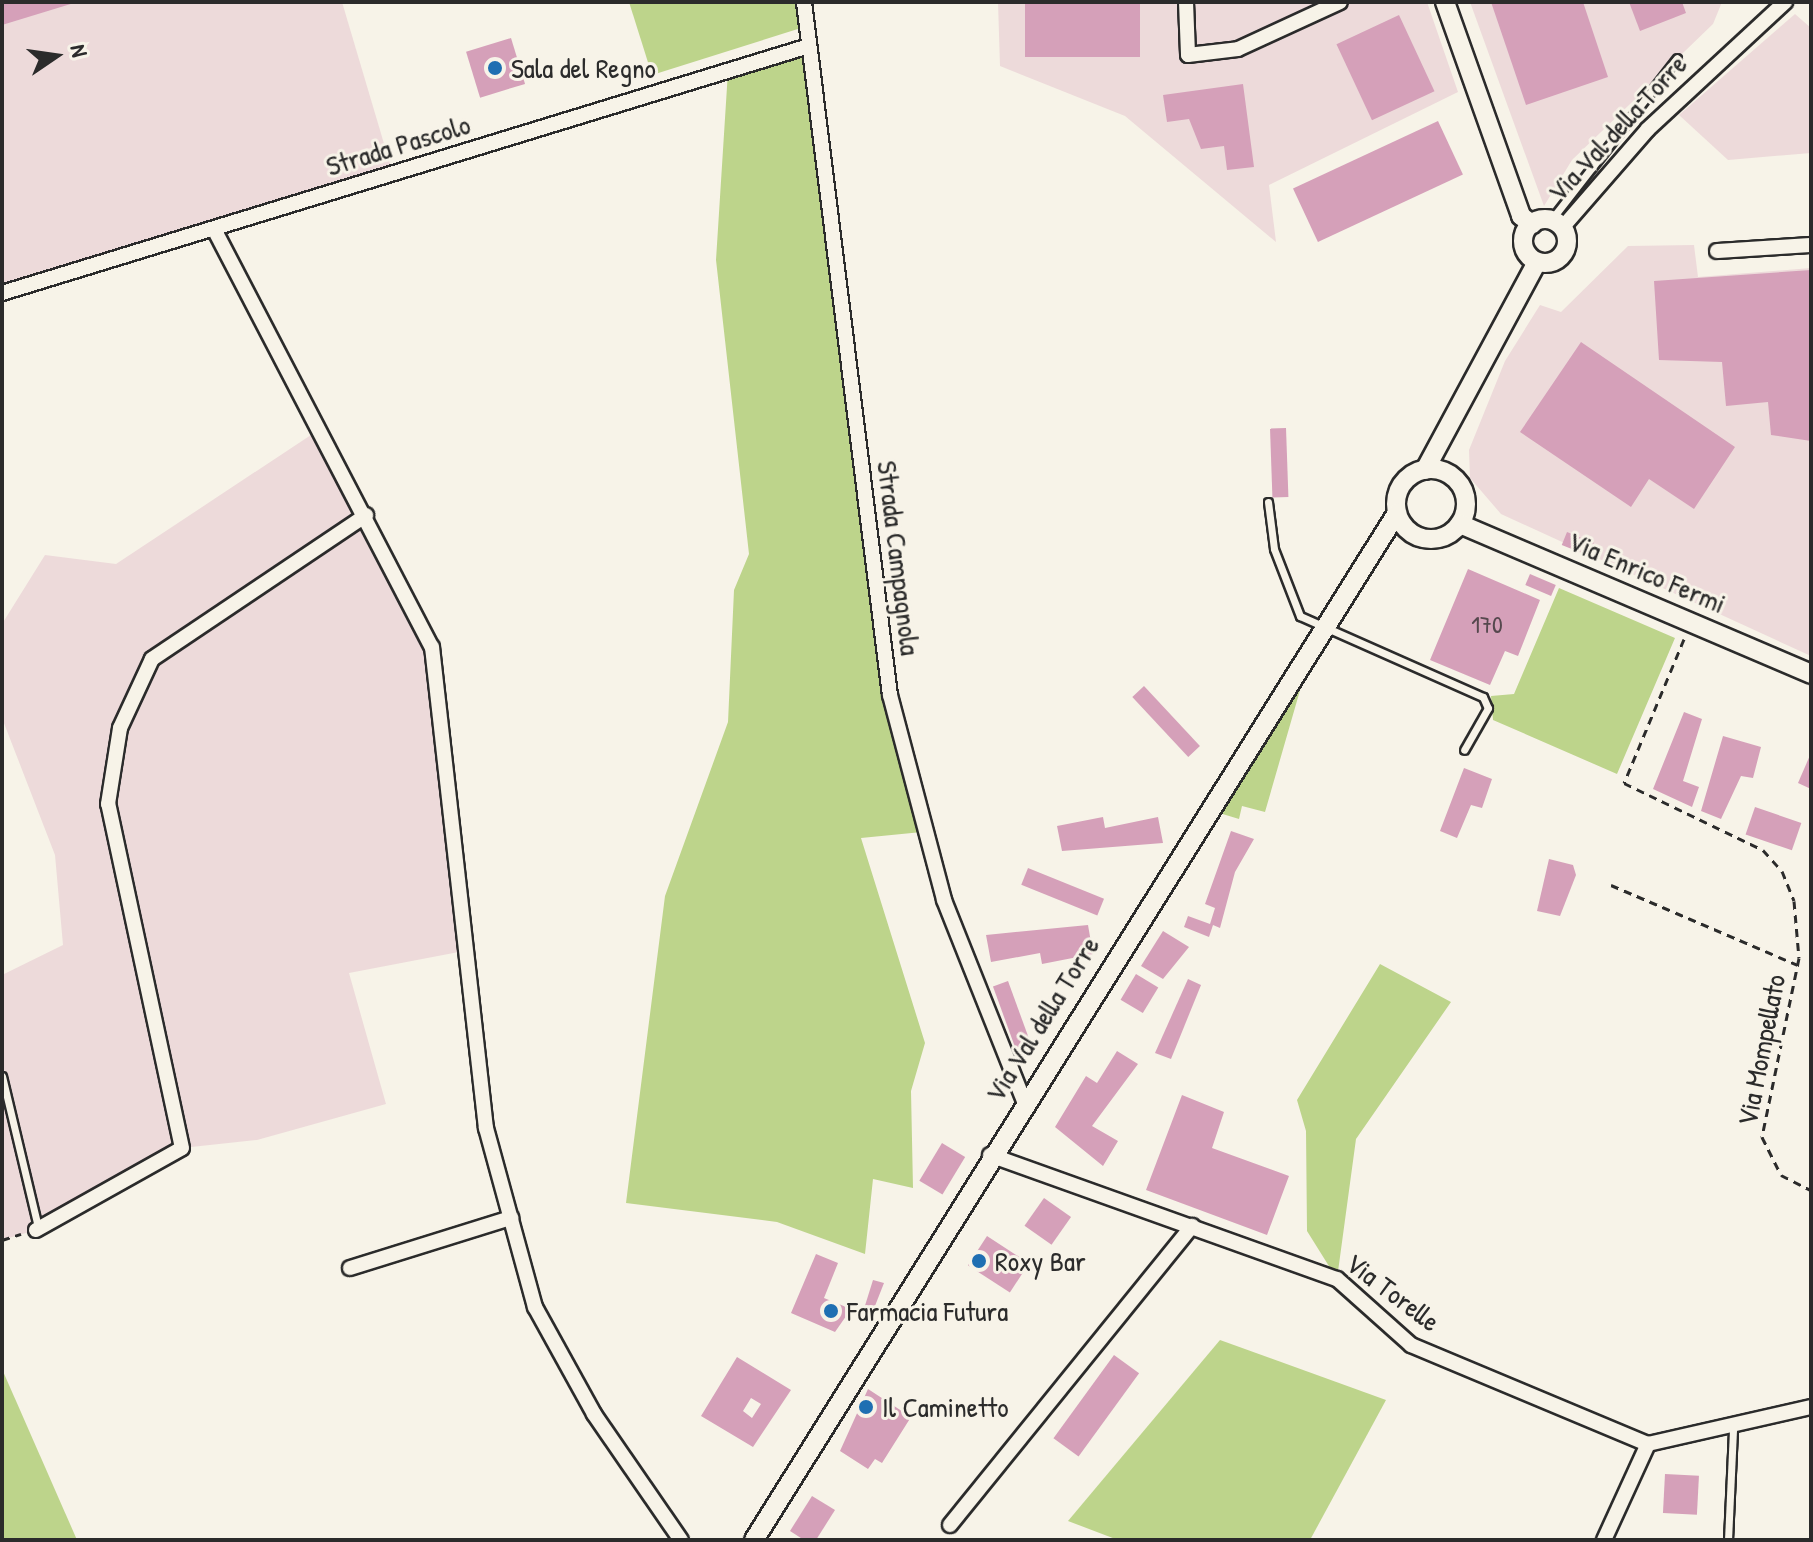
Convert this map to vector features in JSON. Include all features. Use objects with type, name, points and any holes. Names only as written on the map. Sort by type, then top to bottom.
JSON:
[{"type":"street","name":"Strada Campagnola","points":[[804,2],[890,695],[944,900],[1024,1101]]},
{"type":"street","points":[[1186,2],[1188,55],[1238,49],[1340,2]]},
{"type":"street","points":[[1413,535],[1397,513],[1399,490],[1425,470],[1537,262],[1564,253],[1557,224],[1532,224],[1521,216],[1445,2]]},
{"type":"street","name":"Via Val della Torre","points":[[1557,224],[1648,129],[1785,2]]},
{"type":"street","name":"Strada Pascolo","points":[[2,293],[809,46]]},
{"type":"street","points":[[1532,224],[1524,244],[1537,262]]},
{"type":"street","points":[[214,229],[366,515],[432,647],[478,1075],[535,1307],[594,1414],[678,1539]]},
{"type":"street","points":[[1717,251],[1811,245]]},
{"type":"street","points":[[1384,533],[1434,540],[1460,524],[1465,494],[1453,477],[1444,434]]},
{"type":"street","points":[[1425,470],[1453,477]]},
{"type":"street","name":"Via Val della Torre","points":[[754,1540],[1320,627],[1397,513]]},
{"type":"street","points":[[37,1228],[182,1148],[108,804],[120,728],[152,659],[366,515]]},
{"type":"street","name":"Via Enrico Fermi","points":[[1460,524],[1811,674]]},
{"type":"street","name":"Via Torelle","points":[[990,1155],[1337,1279],[1411,1345],[1648,1444]]},
{"type":"street","points":[[350,1268],[511,1218]]},
{"type":"street","points":[[950,1525],[1192,1226]]},
{"type":"street","points":[[1604,1540],[1648,1444],[1733,1430],[1811,1407]]},
{"type":"lane","points":[[1557,224],[1677,58]]},
{"type":"lane","points":[[1268,502],[1288,597],[1300,616],[1483,697],[1488,708],[1464,750]]},
{"type":"lane","points":[[2,1076],[37,1228]]},
{"type":"lane","points":[[1728,1540],[1733,1430]]},
{"type":"path","name":"Via Mompellato","points":[[1691,621],[1624,783],[1763,850],[1794,901],[1798,965],[1762,1137],[1781,1175],[1811,1190]]},
{"type":"path","points":[[1611,885],[1798,965]]},
{"type":"path","points":[[2,1240],[37,1228]]},
{"type":"shaded area","points":[[2,2],[342,2],[393,174],[2,293]]},
{"type":"shaded area","points":[[998,2],[1427,2],[1458,92],[1269,185],[1276,242],[1125,116],[1000,66]]},
{"type":"shaded area","points":[[1470,2],[1722,2],[1713,24],[1572,160],[1544,206]]},
{"type":"shaded area","points":[[1795,14],[1811,28],[1811,153],[1728,160],[1679,115]]},
{"type":"shaded area","points":[[1694,245],[1698,277],[1811,268],[1811,656],[1501,514],[1470,478],[1469,450],[1505,361],[1540,305],[1561,312],[1628,246]]},
{"type":"shaded area","points":[[314,433],[432,647],[464,951],[349,973],[386,1104],[257,1140],[182,1148],[36,1230],[2,1240],[2,975],[63,945],[55,855],[2,718],[2,624],[45,555],[116,564]]},
{"type":"green space","points":[[629,2],[798,2],[801,28],[652,75]]},
{"type":"green space","points":[[809,46],[890,694],[922,832],[861,838],[925,1043],[911,1091],[913,1188],[873,1179],[865,1254],[777,1222],[626,1203],[665,896],[728,722],[734,590],[749,554],[716,260],[728,71]]},
{"type":"green space","points":[[1559,588],[1675,638],[1617,774],[1493,720],[1491,696],[1514,694]]},
{"type":"green space","points":[[1307,666],[1265,812],[1242,806],[1239,819],[1216,812]]},
{"type":"green space","points":[[1380,964],[1451,1002],[1356,1139],[1337,1279],[1307,1231],[1306,1131],[1297,1100]]},
{"type":"green space","points":[[1220,1340],[1386,1400],[1310,1540],[1118,1540],[1068,1521]]},
{"type":"green space","points":[[2,1369],[77,1540],[2,1540]]},
{"type":"building","points":[[2,2],[74,2],[74,3],[2,25]]},
{"type":"building","points":[[1025,2],[1140,2],[1140,57],[1025,57]]},
{"type":"building","points":[[1491,2],[1583,2],[1608,77],[1526,105]]},
{"type":"building","points":[[1629,2],[1682,2],[1686,13],[1640,31]]},
{"type":"building","points":[[1399,15],[1434,91],[1372,120],[1336,44]]},
{"type":"building","name":"Sala del Regno","points":[[511,38],[525,84],[480,98],[466,52]]},
{"type":"building","points":[[1243,84],[1254,167],[1227,170],[1224,146],[1201,149],[1189,119],[1167,122],[1163,95]]},
{"type":"building","points":[[1438,121],[1463,174],[1318,242],[1293,189]]},
{"type":"building","points":[[1811,270],[1811,441],[1771,435],[1768,402],[1726,406],[1722,362],[1659,360],[1654,281]]},
{"type":"building","points":[[1581,342],[1735,447],[1694,509],[1649,479],[1631,507],[1520,432]]},
{"type":"building","points":[[1286,428],[1288,497],[1272,498],[1270,429]]},
{"type":"building","points":[[1567,532],[1594,543],[1589,556],[1562,545]]},
{"type":"building","points":[[1468,569],[1540,600],[1518,656],[1505,651],[1490,685],[1430,660]]},
{"type":"building","points":[[1530,574],[1556,585],[1551,596],[1525,585]]},
{"type":"building","points":[[1144,686],[1200,746],[1188,757],[1132,697]]},
{"type":"building","points":[[1684,712],[1702,719],[1683,781],[1699,787],[1692,807],[1653,789]]},
{"type":"building","points":[[1723,736],[1761,747],[1753,778],[1741,776],[1721,819],[1701,811]]},
{"type":"building","points":[[1811,753],[1811,789],[1798,783]]},
{"type":"building","points":[[1464,768],[1492,779],[1482,808],[1471,805],[1457,838],[1440,831]]},
{"type":"building","points":[[1755,807],[1801,823],[1792,850],[1746,834]]},
{"type":"building","points":[[1103,817],[1105,828],[1158,817],[1163,843],[1062,851],[1057,826]]},
{"type":"building","points":[[1231,831],[1254,839],[1235,872],[1220,928],[1213,925],[1209,937],[1184,927],[1188,916],[1210,924],[1215,908],[1205,904]]},
{"type":"building","points":[[1549,859],[1573,865],[1576,875],[1560,916],[1537,911]]},
{"type":"building","points":[[1028,868],[1104,899],[1097,915],[1021,885]]},
{"type":"building","points":[[1088,925],[1093,954],[1042,964],[1040,953],[991,962],[986,935]]},
{"type":"building","points":[[1163,931],[1189,947],[1163,979],[1141,966]]},
{"type":"building","points":[[1136,974],[1158,987],[1143,1013],[1121,1000]]},
{"type":"building","points":[[1188,979],[1201,985],[1171,1059],[1155,1053]]},
{"type":"building","points":[[1008,981],[1031,1043],[1016,1048],[993,986]]},
{"type":"building","points":[[1117,1051],[1138,1064],[1092,1126],[1118,1141],[1103,1166],[1055,1127],[1086,1076],[1097,1083]]},
{"type":"building","points":[[1182,1095],[1224,1112],[1212,1148],[1289,1176],[1267,1235],[1146,1190]]},
{"type":"building","points":[[942,1143],[965,1157],[942,1195],[919,1181]]},
{"type":"building","points":[[1044,1198],[1071,1217],[1052,1245],[1024,1226]]},
{"type":"building","points":[[987,1236],[1029,1263],[1010,1293],[968,1265]]},
{"type":"building","points":[[816,1254],[838,1263],[824,1298],[851,1309],[835,1332],[791,1313]]},
{"type":"building","points":[[873,1280],[884,1283],[871,1316],[863,1312]]},
{"type":"building","points":[[1114,1355],[1139,1373],[1079,1457],[1053,1438]]},
{"type":"building","points":[[737,1357],[791,1390],[753,1447],[701,1416]],"holes":[[[751,1398],[761,1404],[752,1418],[743,1411]]]},
{"type":"building","points":[[868,1389],[911,1417],[882,1463],[875,1459],[868,1469],[840,1451]]},
{"type":"building","points":[[1665,1474],[1699,1476],[1697,1515],[1663,1513]]},
{"type":"building","points":[[812,1496],[835,1510],[816,1540],[804,1540],[790,1531]]},
{"type":"place","name":"Sala del Regno","points":[[495,68]]},
{"type":"place","name":"Roxy Bar","points":[[979,1261]]},
{"type":"place","name":"Farmacia Futura","points":[[831,1311]]},
{"type":"place","name":"Il Caminetto","points":[[866,1407]]}]
